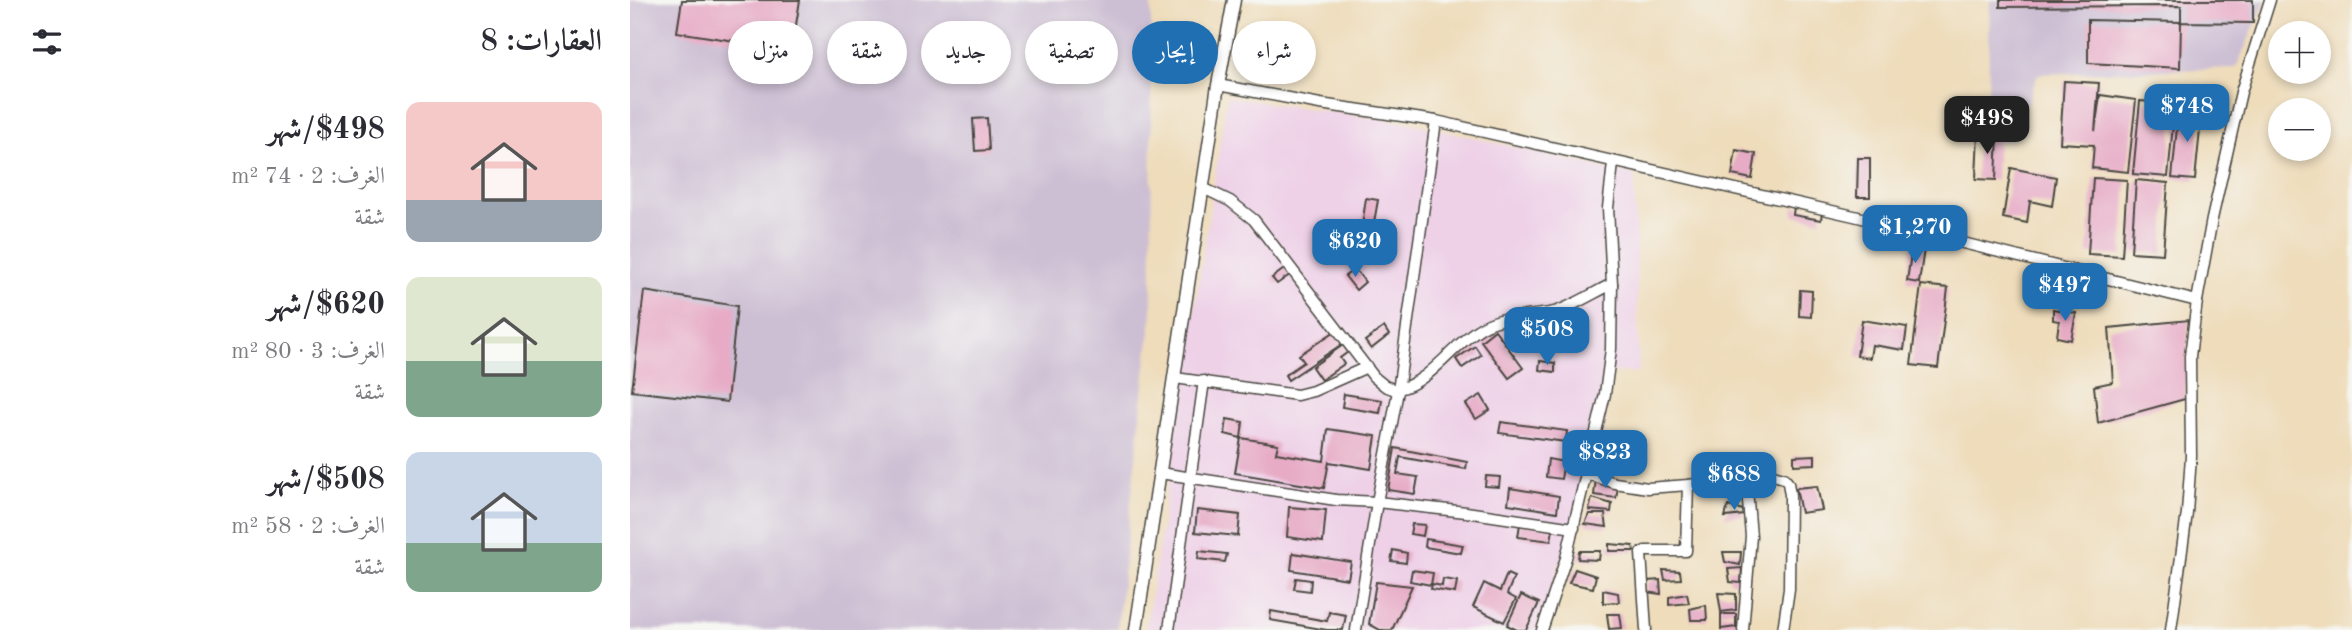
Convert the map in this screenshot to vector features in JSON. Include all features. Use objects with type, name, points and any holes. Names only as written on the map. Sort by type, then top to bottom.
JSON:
[{"type":"street","points":[[1136,630],[1218,85],[1234,0]]},
{"type":"street","points":[[2171,630],[2189,490],[2190,356],[2197,301],[2236,114],[2270,0]]},
{"type":"street","points":[[1218,85],[1320,104],[1436,121],[1854,215],[2197,301]]},
{"type":"street","points":[[1356,630],[1398,391],[1436,121]]},
{"type":"street","points":[[1542,630],[1574,528],[1605,394],[1611,349],[1612,284],[1608,208],[1614,163]]},
{"type":"street","points":[[1203,188],[1230,201],[1254,220],[1379,382],[1398,391]]},
{"type":"street","points":[[1398,391],[1414,384],[1476,331],[1489,324],[1504,318],[1555,312],[1612,284]]},
{"type":"street","points":[[1175,378],[1297,395],[1367,367]]},
{"type":"street","points":[[1169,630],[1204,381]]},
{"type":"street","points":[[1160,473],[1336,500],[1377,502],[1574,528]]},
{"type":"street","points":[[1585,473],[1635,487],[1778,476],[1784,478],[1789,489],[1789,589],[1783,630]]},
{"type":"street","points":[[1743,630],[1751,536],[1746,478]]},
{"type":"street","points":[[1646,630],[1641,553],[1686,551],[1688,485]]},
{"type":"shaded area","points":[[630,0],[1151,0],[1151,21],[1132,21],[1132,84],[1151,84],[1152,312],[1117,630],[630,630]]},
{"type":"shaded area","points":[[1990,0],[2266,0],[2236,68],[2038,74],[2014,139],[1987,144]]},
{"type":"shaded area","points":[[1227,97],[1410,123],[1634,175],[1639,372],[1613,372],[1602,436],[1536,630],[1146,630]]},
{"type":"building","points":[[682,0],[800,0],[797,21],[728,21],[728,40],[677,32]]},
{"type":"building","points":[[2000,0],[2253,0],[2253,23],[2181,22],[2181,6],[2000,7]]},
{"type":"building","points":[[2088,20],[2181,22],[2180,68],[2088,63]]},
{"type":"building","points":[[2064,81],[2099,83],[2095,131],[2100,95],[2136,100],[2128,172],[2092,168],[2094,145],[2060,143]]},
{"type":"building","points":[[2140,101],[2175,104],[2168,177],[2133,174]]},
{"type":"building","points":[[2179,107],[2202,109],[2195,180],[2172,178]]},
{"type":"building","points":[[987,118],[989,150],[975,151],[973,119]]},
{"type":"building","points":[[1978,133],[1998,133],[1996,180],[1976,179]]},
{"type":"building","points":[[1736,150],[1756,154],[1752,179],[1732,175]]},
{"type":"building","points":[[1858,158],[1870,158],[1870,197],[1857,197]]},
{"type":"building","points":[[2011,168],[2056,177],[2052,206],[2030,201],[2027,223],[2003,218]]},
{"type":"building","points":[[2093,178],[2127,180],[2122,256],[2088,254]]},
{"type":"building","points":[[2136,180],[2168,183],[2163,254],[2131,252]]},
{"type":"building","points":[[1366,198],[1378,200],[1373,228],[1362,226]]},
{"type":"building","points":[[1794,206],[1822,211],[1821,220],[1793,215]]},
{"type":"building","points":[[1908,231],[1926,234],[1923,247],[1905,243]]},
{"type":"building","points":[[1912,247],[1924,249],[1919,283],[1907,281]]},
{"type":"building","points":[[2047,266],[2063,269],[2059,293],[2043,290]]},
{"type":"building","points":[[1287,267],[1291,274],[1277,284],[1272,278]]},
{"type":"building","points":[[1355,269],[1365,282],[1356,290],[1345,276]]},
{"type":"building","points":[[2086,283],[2095,284],[2093,303],[2084,302]]},
{"type":"building","points":[[1921,285],[1948,288],[1938,368],[1911,365]]},
{"type":"building","points":[[1800,290],[1812,291],[1811,317],[1799,316]]},
{"type":"building","points":[[644,291],[737,306],[727,402],[632,391]]},
{"type":"building","points":[[2053,309],[2076,313],[2071,340],[2057,337],[2059,321],[2053,320]]},
{"type":"building","points":[[1862,320],[1907,327],[1904,350],[1872,345],[1870,358],[1857,356]]},
{"type":"building","points":[[2189,320],[2185,399],[2098,423],[2094,386],[2113,382],[2109,328]]},
{"type":"building","points":[[1384,327],[1389,335],[1371,349],[1365,341]]},
{"type":"building","points":[[1495,330],[1523,368],[1509,378],[1481,341]]},
{"type":"building","points":[[1334,332],[1342,344],[1288,380],[1285,375],[1304,362],[1299,355]]},
{"type":"building","points":[[1343,345],[1348,352],[1340,358],[1344,364],[1321,380],[1312,367]]},
{"type":"building","points":[[1475,346],[1481,355],[1462,368],[1456,359]]},
{"type":"building","points":[[1540,361],[1555,363],[1555,372],[1539,370]]},
{"type":"building","points":[[1344,394],[1382,400],[1380,413],[1342,407]]},
{"type":"building","points":[[1481,395],[1490,410],[1476,419],[1466,404]]},
{"type":"building","points":[[1227,419],[1243,422],[1241,438],[1225,434]]},
{"type":"building","points":[[1501,422],[1567,431],[1566,442],[1499,433]]},
{"type":"building","points":[[1328,429],[1376,436],[1371,469],[1329,462],[1324,488],[1235,473],[1241,438],[1278,444],[1276,453],[1324,461]]},
{"type":"building","points":[[1395,448],[1467,462],[1466,469],[1400,457],[1397,474],[1418,477],[1415,494],[1388,490]]},
{"type":"building","points":[[1606,452],[1622,455],[1618,469],[1602,463]]},
{"type":"building","points":[[1815,455],[1815,464],[1794,465],[1794,456]]},
{"type":"building","points":[[1548,459],[1564,462],[1561,479],[1546,477]]},
{"type":"building","points":[[1486,476],[1500,477],[1499,487],[1485,486]]},
{"type":"building","points":[[1596,479],[1618,487],[1616,498],[1594,495]]},
{"type":"building","points":[[1817,486],[1822,510],[1801,513],[1796,488]]},
{"type":"building","points":[[1510,488],[1559,496],[1557,512],[1508,504]]},
{"type":"building","points":[[1592,498],[1612,504],[1611,512],[1589,510]]},
{"type":"building","points":[[1728,506],[1743,510],[1744,515],[1725,517]]},
{"type":"building","points":[[1289,507],[1326,510],[1323,542],[1287,537]]},
{"type":"building","points":[[1197,510],[1240,515],[1238,536],[1195,532]]},
{"type":"building","points":[[1589,514],[1605,514],[1607,527],[1585,524]]},
{"type":"building","points":[[1412,524],[1425,525],[1423,536],[1410,534]]},
{"type":"building","points":[[1520,524],[1553,529],[1551,541],[1518,537]]},
{"type":"building","points":[[1426,539],[1463,545],[1461,553],[1425,547]]},
{"type":"building","points":[[1609,544],[1633,546],[1634,551],[1609,551]]},
{"type":"building","points":[[1393,550],[1407,553],[1406,563],[1391,561]]},
{"type":"building","points":[[1199,551],[1227,554],[1225,562],[1198,559]]},
{"type":"building","points":[[1579,551],[1600,551],[1599,560],[1578,559]]},
{"type":"building","points":[[1723,552],[1741,552],[1740,565],[1725,562]]},
{"type":"building","points":[[1293,553],[1351,562],[1348,579],[1291,570]]},
{"type":"building","points":[[1742,568],[1741,583],[1730,582],[1728,569]]},
{"type":"building","points":[[1575,569],[1596,576],[1593,588],[1569,583]]},
{"type":"building","points":[[1412,570],[1433,573],[1431,585],[1410,581]]},
{"type":"building","points":[[1663,570],[1680,571],[1681,579],[1665,580]]},
{"type":"building","points":[[1507,574],[1514,577],[1507,594],[1516,599],[1504,622],[1473,607],[1484,583],[1500,591]]},
{"type":"building","points":[[1296,578],[1311,580],[1310,591],[1294,589]]},
{"type":"building","points":[[1443,579],[1457,581],[1455,593],[1431,589],[1432,584],[1442,586]]},
{"type":"building","points":[[1660,580],[1661,594],[1646,592],[1647,581]]},
{"type":"building","points":[[1376,582],[1412,586],[1392,630],[1380,630],[1369,624]]},
{"type":"building","points":[[1603,590],[1618,593],[1619,602],[1603,603]]},
{"type":"building","points":[[1718,593],[1736,594],[1736,610],[1721,612]]},
{"type":"building","points":[[1687,594],[1689,603],[1669,605],[1669,597]]},
{"type":"building","points":[[1521,595],[1539,603],[1526,630],[1517,630],[1507,625]]},
{"type":"building","points":[[1706,605],[1707,620],[1691,620],[1690,609]]},
{"type":"building","points":[[1271,611],[1327,621],[1329,612],[1346,615],[1343,630],[1327,630],[1270,620]]},
{"type":"building","points":[[1607,614],[1620,614],[1622,628],[1609,629]]},
{"type":"building","points":[[1721,614],[1736,614],[1736,627],[1721,629]]}]
